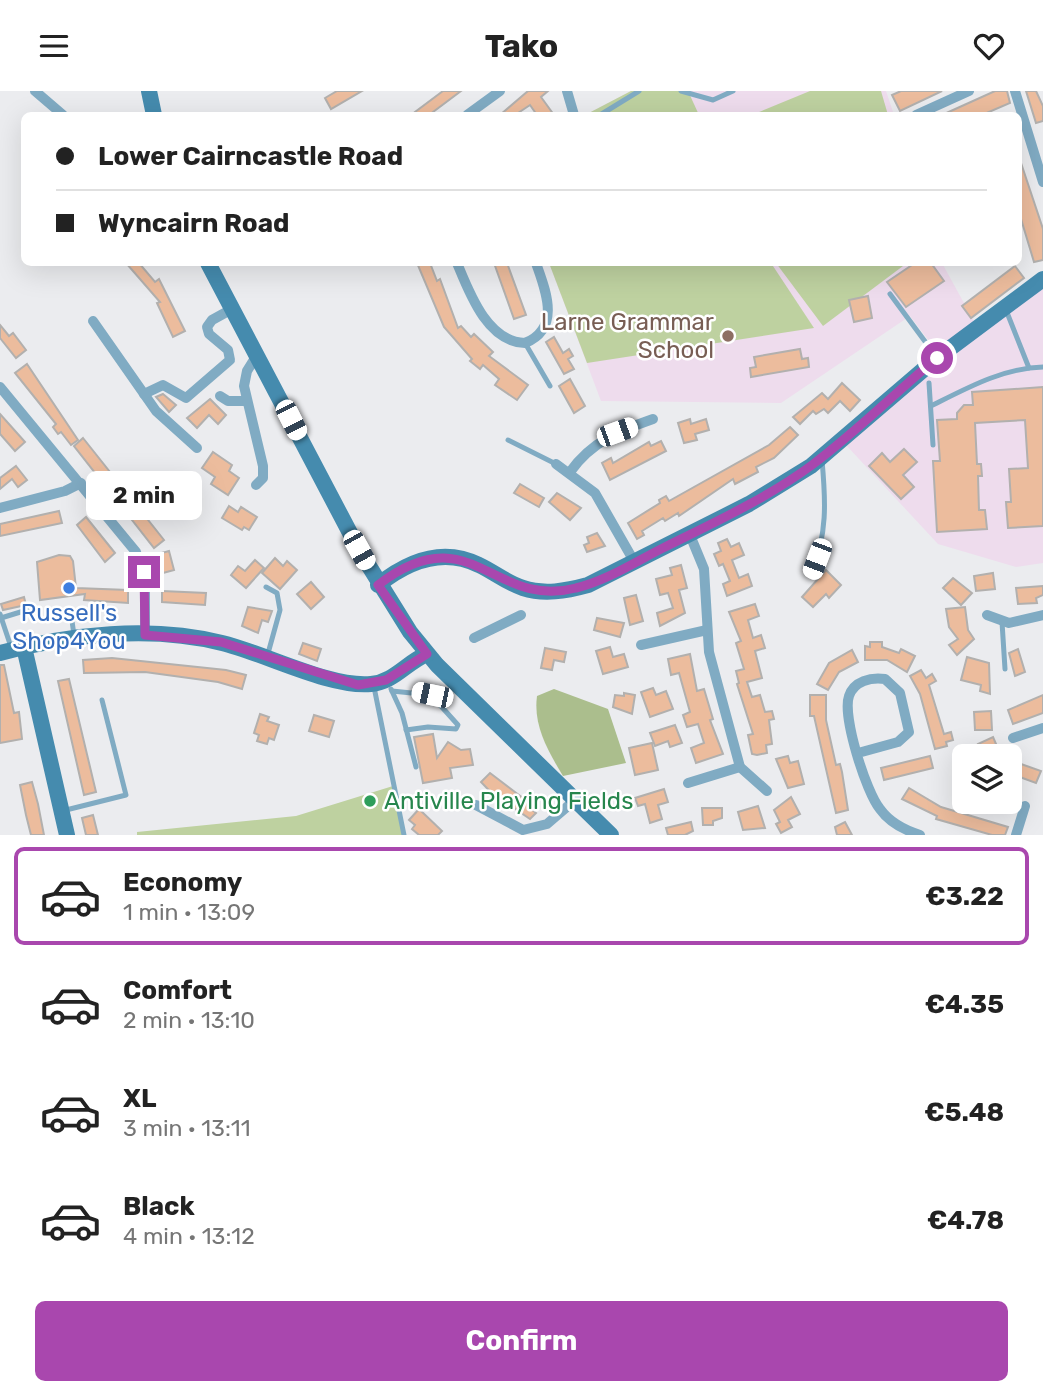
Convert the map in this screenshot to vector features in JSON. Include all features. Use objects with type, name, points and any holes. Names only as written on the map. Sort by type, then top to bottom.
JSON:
[{"type":"street","points":[[35,91],[59,112]]},
{"type":"street","points":[[149,91],[153,112]]},
{"type":"street","points":[[471,112],[500,91]]},
{"type":"street","points":[[567,91],[574,112]]},
{"type":"street","points":[[939,110],[969,91]]},
{"type":"street","points":[[1016,91],[1043,182]]},
{"type":"street","points":[[210,266],[378,585],[410,632],[427,654],[611,835]]},
{"type":"street","points":[[458,266],[475,305],[489,322],[506,338],[526,343],[538,335],[548,317],[550,303],[537,266]]},
{"type":"street","points":[[378,585],[413,563],[441,557],[469,561],[516,586],[546,591],[587,585],[635,563],[769,492],[822,457],[937,358],[1043,279]]},
{"type":"street","points":[[144,394],[163,385],[186,398],[230,360],[228,350],[209,334],[207,327],[212,320],[232,309]]},
{"type":"street","points":[[98,323],[156,411],[195,446],[184,456]]},
{"type":"street","points":[[256,485],[262,478],[263,466],[247,401],[246,378],[257,355]]},
{"type":"street","points":[[0,387],[81,483],[139,559],[145,585],[145,635]]},
{"type":"street","points":[[220,396],[228,401],[247,401]]},
{"type":"street","points":[[570,472],[583,454],[604,438],[653,419]]},
{"type":"street","points":[[556,464],[570,472],[600,499],[635,563]]},
{"type":"street","points":[[0,508],[65,491],[81,483]]},
{"type":"street","points":[[690,535],[704,569],[711,658],[740,767],[767,791]]},
{"type":"street","points":[[474,638],[521,615]]},
{"type":"street","points":[[987,615],[1002,622],[1025,621],[1043,615]]},
{"type":"street","points":[[641,645],[708,630]]},
{"type":"street","points":[[402,671],[408,655],[410,632]]},
{"type":"street","points":[[67,835],[12,650],[75,638],[145,635],[221,642],[348,683],[384,685],[427,654]]},
{"type":"street","points":[[858,753],[898,743],[909,732],[900,693],[885,679],[865,680],[849,694],[848,712],[858,753],[870,793],[879,809],[891,822],[920,835]]},
{"type":"street","points":[[1013,738],[1043,728]]},
{"type":"street","points":[[688,782],[740,767]]},
{"type":"street","points":[[476,805],[505,823],[523,830],[547,824],[575,800]]},
{"type":"street","points":[[1016,835],[1025,806]]},
{"type":"lane","points":[[605,112],[639,91]]},
{"type":"lane","points":[[681,91],[713,100],[733,91]]},
{"type":"lane","points":[[890,294],[937,358]]},
{"type":"lane","points":[[1005,307],[1029,367]]},
{"type":"lane","points":[[526,343],[550,386]]},
{"type":"lane","points":[[931,406],[983,381],[1029,367],[1043,367]]},
{"type":"lane","points":[[929,383],[933,445]]},
{"type":"lane","points":[[509,440],[556,464]]},
{"type":"lane","points":[[812,574],[823,544],[827,510],[822,457]]},
{"type":"lane","points":[[266,587],[277,593],[280,610],[267,657]]},
{"type":"lane","points":[[12,650],[1,616],[27,610]]},
{"type":"lane","points":[[52,615],[71,614],[75,638]]},
{"type":"lane","points":[[1002,622],[1005,669]]},
{"type":"lane","points":[[384,685],[406,730],[416,767]]},
{"type":"lane","points":[[384,685],[432,695],[458,725],[456,729],[428,727],[406,730]]},
{"type":"lane","points":[[384,685],[383,743],[404,835]]},
{"type":"lane","points":[[62,811],[126,795],[102,699]]},
{"type":"shaded area","points":[[631,91],[886,91],[893,112],[591,112]]},
{"type":"shaded area","name":"Larne Grammar School","points":[[550,266],[944,266],[975,323],[936,350],[910,316],[781,403],[601,401]]},
{"type":"shaded area","points":[[1043,287],[1043,563],[1016,567],[938,544],[846,445],[941,360]]},
{"type":"green space","points":[[631,91],[688,91],[698,112],[591,112]]},
{"type":"green space","points":[[810,91],[881,91],[887,112],[759,112]]},
{"type":"green space","points":[[550,266],[773,266],[814,328],[587,363]]},
{"type":"green space","points":[[778,266],[903,266],[823,326]]},
{"type":"green space","points":[[554,689],[608,709],[626,763],[563,776],[547,748],[537,718],[537,696]]},
{"type":"green space","name":"Antiville Playing Fields","points":[[393,786],[404,835],[137,835],[137,832],[296,816]]},
{"type":"building","points":[[337,91],[362,91],[331,109],[325,98]]},
{"type":"building","points":[[443,91],[461,91],[433,112],[415,112]]},
{"type":"building","points":[[528,91],[548,91],[541,97],[552,112],[535,112],[530,105],[520,112],[504,112]]},
{"type":"building","points":[[901,91],[942,91],[900,111],[892,95]]},
{"type":"building","points":[[995,91],[1007,91],[1010,103],[989,112],[949,112]]},
{"type":"building","points":[[1026,91],[1036,91],[1043,106],[1043,121],[1036,123]]},
{"type":"building","points":[[1022,166],[1043,229],[1043,260],[1034,262],[1022,222]]},
{"type":"building","points":[[129,266],[142,266],[155,282],[159,279],[185,331],[173,337],[157,303],[160,302]]},
{"type":"building","points":[[418,266],[431,266],[437,281],[440,279],[458,328],[461,326],[471,337],[474,334],[493,352],[489,356],[528,385],[517,400],[495,385],[499,379],[483,365],[480,369],[470,361],[472,359],[444,327]]},
{"type":"building","points":[[495,266],[508,266],[526,315],[514,319]]},
{"type":"building","points":[[911,266],[933,266],[944,281],[906,307],[887,282]]},
{"type":"building","points":[[1015,266],[1024,278],[971,318],[962,306]]},
{"type":"building","points":[[868,296],[872,318],[854,322],[849,300]]},
{"type":"building","points":[[0,325],[9,336],[13,333],[26,350],[16,358],[0,338]]},
{"type":"building","points":[[554,337],[563,353],[569,349],[573,356],[568,359],[574,369],[564,374],[546,342]]},
{"type":"building","points":[[800,349],[802,359],[808,358],[809,367],[751,377],[750,368],[756,367],[754,357]]},
{"type":"building","points":[[27,364],[78,440],[71,445],[61,432],[58,434],[53,427],[56,424],[15,373]]},
{"type":"building","points":[[570,379],[585,406],[574,413],[559,386]]},
{"type":"building","points":[[842,383],[860,400],[850,411],[840,401],[828,413],[824,409],[816,414],[813,411],[800,424],[793,417],[822,393],[828,399]]},
{"type":"building","points":[[1043,387],[1043,526],[1008,528],[1006,502],[1011,502],[1009,469],[1028,468],[1025,420],[975,423],[977,464],[981,464],[982,476],[978,476],[979,510],[985,510],[987,529],[937,532],[933,461],[940,461],[937,420],[957,419],[957,413],[964,405],[973,405],[972,392]]},
{"type":"building","points":[[163,394],[176,405],[169,412],[156,397]]},
{"type":"building","points":[[210,399],[226,415],[218,424],[209,415],[197,428],[187,418]]},
{"type":"building","points":[[0,414],[25,442],[15,451],[0,434]]},
{"type":"building","points":[[690,419],[691,424],[706,419],[709,430],[695,434],[697,440],[684,443],[678,423]]},
{"type":"building","points":[[790,427],[798,435],[774,458],[756,467],[758,472],[735,484],[733,479],[679,516],[678,513],[665,521],[663,518],[642,531],[644,535],[637,539],[628,523],[660,503],[659,500],[666,496],[669,501],[769,445]]},
{"type":"building","points":[[83,438],[164,540],[154,548],[74,446]]},
{"type":"building","points":[[661,441],[666,451],[610,480],[602,463],[611,458],[613,463],[649,442],[651,446]]},
{"type":"building","points":[[904,449],[917,462],[903,475],[914,487],[901,499],[869,466],[882,453],[890,462]]},
{"type":"building","points":[[213,452],[232,465],[229,471],[239,478],[228,495],[211,484],[215,477],[202,468]]},
{"type":"building","points":[[16,466],[27,480],[18,487],[12,479],[0,489],[0,478]]},
{"type":"building","points":[[520,484],[544,498],[539,507],[514,493]]},
{"type":"building","points":[[557,493],[581,508],[570,520],[549,502]]},
{"type":"building","points":[[229,506],[238,512],[241,507],[257,517],[249,530],[244,527],[242,530],[222,518]]},
{"type":"building","points":[[59,511],[62,523],[0,536],[0,524]]},
{"type":"building","points":[[86,517],[115,553],[105,562],[77,525]]},
{"type":"building","points":[[597,533],[605,546],[587,552],[584,545],[589,543],[587,537]]},
{"type":"building","points":[[727,539],[731,547],[739,543],[744,555],[732,560],[739,578],[748,574],[752,586],[727,596],[723,584],[730,581],[723,564],[719,566],[714,554],[721,551],[718,543]]},
{"type":"building","points":[[169,551],[174,570],[163,573],[158,554]]},
{"type":"building","points":[[59,555],[70,556],[73,561],[76,588],[128,590],[128,603],[84,600],[85,594],[40,600],[37,562]]},
{"type":"building","points":[[275,558],[283,566],[287,561],[297,570],[280,589],[262,573]]},
{"type":"building","points":[[255,560],[264,568],[246,588],[231,575],[238,566],[245,571]]},
{"type":"building","points":[[681,565],[687,588],[679,590],[685,613],[660,626],[657,613],[673,608],[668,593],[660,595],[656,579],[672,575],[670,568]]},
{"type":"building","points":[[826,570],[841,585],[829,598],[826,594],[813,607],[802,597]]},
{"type":"building","points":[[993,573],[995,589],[976,591],[974,576]]},
{"type":"building","points":[[953,578],[972,593],[961,605],[943,588]]},
{"type":"building","points":[[311,582],[324,597],[311,609],[297,594]]},
{"type":"building","points":[[1043,586],[1043,595],[1036,598],[1037,603],[1018,604],[1016,588]]},
{"type":"building","points":[[162,591],[206,593],[205,605],[162,602]]},
{"type":"building","points":[[636,595],[643,621],[630,625],[624,598]]},
{"type":"building","points":[[24,597],[26,605],[3,610],[1,604]]},
{"type":"building","points":[[755,604],[759,616],[748,620],[753,638],[761,635],[765,648],[755,651],[762,678],[747,682],[752,697],[760,695],[765,712],[772,711],[774,719],[769,720],[772,744],[766,745],[767,753],[757,755],[752,754],[748,735],[753,734],[737,684],[736,671],[744,669],[736,643],[741,641],[729,612]]},
{"type":"building","points":[[248,607],[272,611],[268,622],[262,620],[258,633],[242,626]]},
{"type":"building","points":[[965,607],[968,630],[974,639],[957,655],[949,645],[958,639],[949,627],[946,609]]},
{"type":"building","points":[[597,618],[624,623],[620,637],[594,630]]},
{"type":"building","points":[[870,642],[882,642],[882,647],[899,653],[901,649],[915,656],[907,672],[887,660],[865,660],[865,646],[870,647]]},
{"type":"building","points":[[303,643],[321,649],[317,661],[299,654]]},
{"type":"building","points":[[610,647],[613,657],[624,654],[628,667],[603,674],[596,651]]},
{"type":"building","points":[[545,648],[566,652],[564,662],[554,660],[552,670],[541,668]]},
{"type":"building","points":[[1018,649],[1025,672],[1015,676],[1009,653]]},
{"type":"building","points":[[852,650],[858,662],[839,672],[828,690],[817,684],[829,663]]},
{"type":"building","points":[[690,654],[697,691],[704,689],[713,719],[710,720],[723,754],[696,763],[691,748],[704,743],[698,724],[687,727],[683,715],[690,712],[679,673],[671,675],[668,659]]},
{"type":"building","points":[[967,657],[989,663],[990,694],[980,691],[981,685],[961,680]]},
{"type":"building","points":[[112,658],[226,670],[246,675],[242,689],[218,682],[145,672],[84,673],[83,660]]},
{"type":"building","points":[[0,665],[4,665],[14,713],[19,712],[22,739],[0,743]]},
{"type":"building","points":[[921,670],[926,678],[932,674],[936,681],[929,685],[944,734],[951,732],[953,740],[946,742],[947,746],[935,749],[920,694],[910,676]]},
{"type":"building","points":[[69,679],[96,792],[84,795],[58,681]]},
{"type":"building","points":[[653,688],[656,695],[666,691],[673,709],[650,717],[641,692]]},
{"type":"building","points":[[624,693],[635,695],[632,714],[613,707],[615,695],[624,696]]},
{"type":"building","points":[[810,695],[826,695],[826,720],[836,765],[840,764],[842,772],[848,810],[836,813],[814,716],[810,716]]},
{"type":"building","points":[[1043,695],[1043,713],[1013,724],[1008,710]]},
{"type":"building","points":[[991,711],[992,730],[975,730],[974,712]]},
{"type":"building","points":[[260,714],[269,717],[267,721],[279,725],[274,740],[269,738],[267,744],[257,741],[259,735],[254,733]]},
{"type":"building","points":[[314,715],[334,721],[329,737],[309,731]]},
{"type":"building","points":[[675,725],[682,743],[670,747],[668,741],[655,746],[650,733]]},
{"type":"building","points":[[433,734],[437,758],[448,742],[461,750],[470,749],[473,765],[450,768],[452,778],[423,783],[414,737]]},
{"type":"building","points":[[993,737],[996,744],[978,744]]},
{"type":"building","points":[[652,743],[658,770],[635,775],[629,748]]},
{"type":"building","points":[[788,756],[790,763],[798,761],[804,784],[788,788],[776,759]]},
{"type":"building","points":[[930,756],[933,768],[884,780],[881,768]]},
{"type":"building","points":[[1022,764],[1041,771],[1036,783],[1022,778]]},
{"type":"building","points":[[490,773],[532,805],[530,808],[536,813],[530,819],[508,804],[505,807],[481,782]]},
{"type":"building","points":[[32,782],[44,835],[31,835],[26,815],[20,785]]},
{"type":"building","points":[[909,788],[941,807],[952,810],[952,814],[964,814],[1008,827],[1005,835],[992,835],[936,819],[937,816],[902,799]]},
{"type":"building","points":[[664,789],[668,802],[658,805],[662,819],[650,823],[645,804],[638,806],[635,798]]},
{"type":"building","points":[[791,797],[800,814],[788,820],[792,827],[781,833],[776,824],[780,822],[774,810]]},
{"type":"building","points":[[758,806],[765,828],[743,830],[738,812]]},
{"type":"building","points":[[702,808],[722,808],[722,818],[713,821],[713,825],[703,825]]},
{"type":"building","points":[[419,809],[442,831],[438,835],[419,835],[412,829],[415,825],[409,820]]},
{"type":"building","points":[[93,815],[98,835],[86,835],[82,818]]},
{"type":"building","points":[[691,822],[693,831],[685,835],[668,835],[666,828]]},
{"type":"building","points":[[845,822],[852,835],[837,835],[835,827]]},
{"type":"place","name":"Larne Grammar School","points":[[728,336]]},
{"type":"place","name":"Russell's Shop4You","points":[[69,588]]},
{"type":"place","name":"Antiville Playing Fields","points":[[370,801]]},
{"type":"route","points":[[144,572],[145,635],[193,637],[221,642],[348,683],[373,684],[392,677],[427,654],[378,585],[396,572],[426,558],[456,557],[480,565],[526,589],[560,592],[587,585],[690,535],[791,479],[825,455],[937,358]]}]
